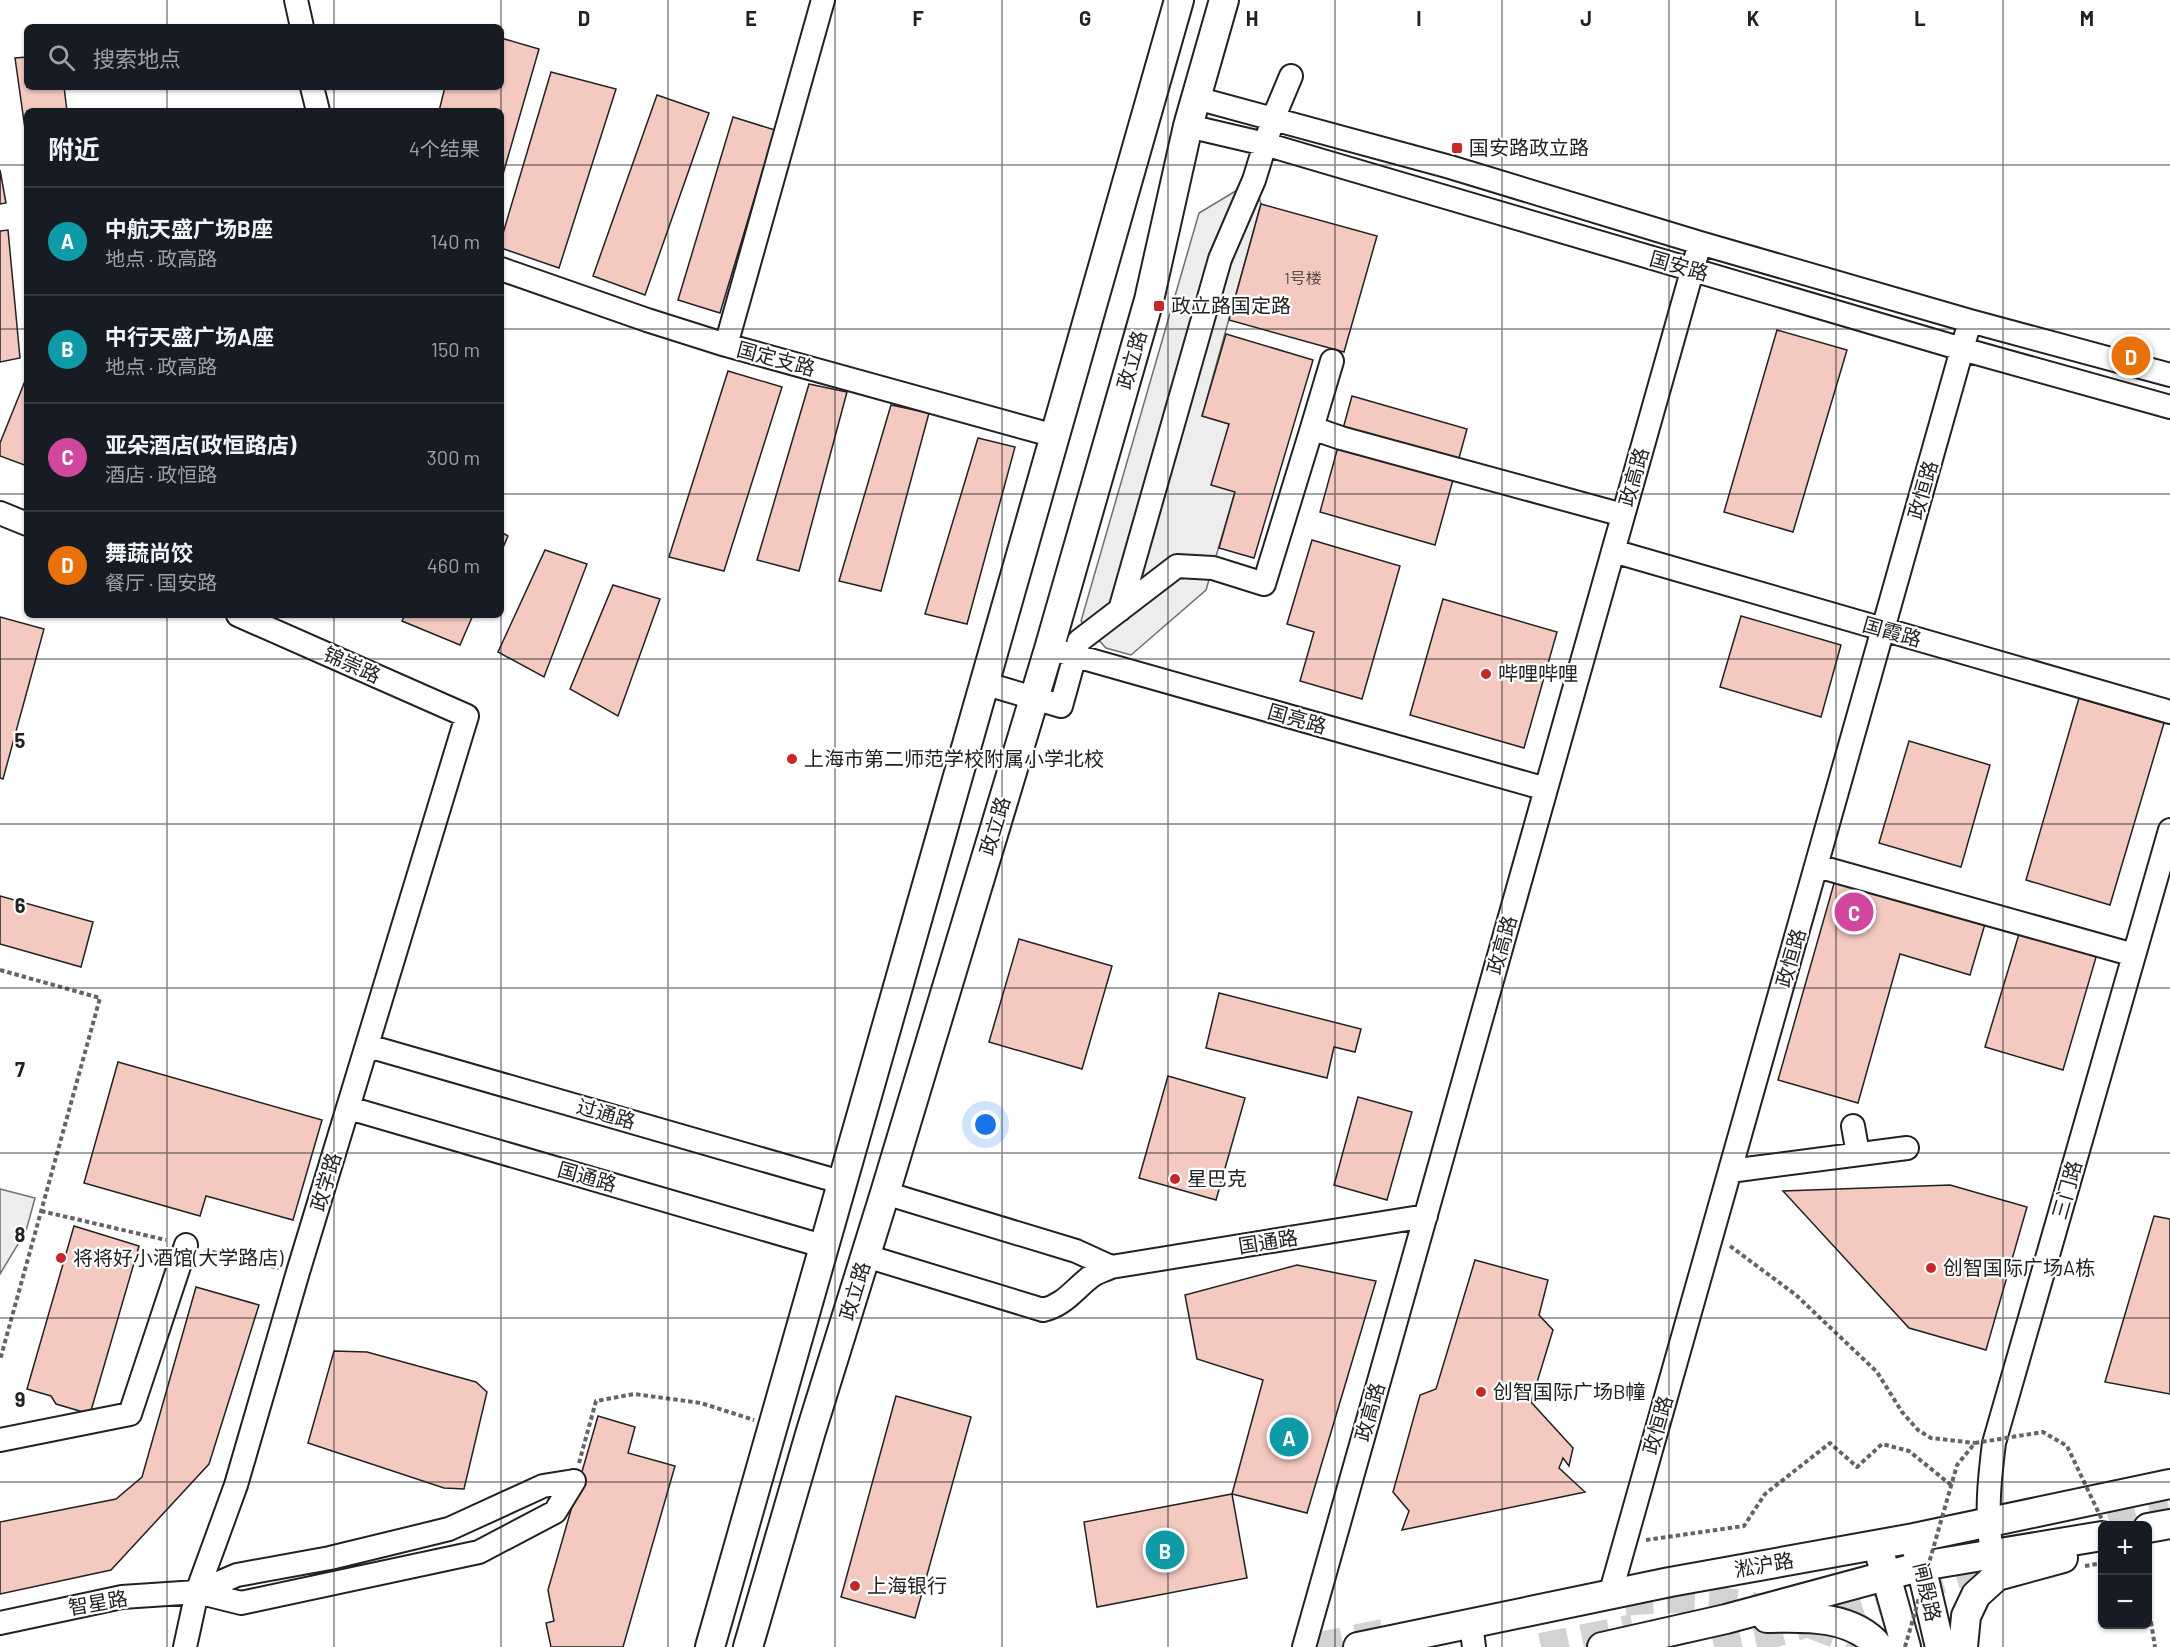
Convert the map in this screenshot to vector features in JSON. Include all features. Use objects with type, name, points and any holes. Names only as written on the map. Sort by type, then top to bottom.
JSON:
[{"type":"main road","name":"政立路","points":[[710,1647],[775,1427],[983,683],[1179,0]]},
{"type":"main road","name":"政立路","points":[[748,1647],[811,1431],[1034,697],[1062,652],[1149,300],[1188,126],[1224,0]]},
{"type":"main road","name":"淞沪路","points":[[1358,1647],[1473,1635],[1610,1595],[1914,1538],[2170,1484]]},
{"type":"main road","points":[[2152,1527],[2170,1524]]},
{"type":"main road","name":"淞沪路","points":[[1602,1647],[1726,1619],[1922,1566],[2098,1537]]},
{"type":"main road","name":"闸殷路","points":[[1914,1538],[1940,1647]]},
{"type":"main road","name":"闸殷路","points":[[1877,1545],[1905,1647]]},
{"type":"main road","points":[[1963,1647],[1966,1616],[1971,1605],[1976,1595],[1997,1576],[2098,1547]]},
{"type":"main road","points":[[1726,1619],[1810,1617],[1839,1622],[1872,1638],[1879,1647]]},
{"type":"street","points":[[296,0],[301,24]]},
{"type":"street","points":[[726,345],[823,0]]},
{"type":"street","points":[[1120,610],[1220,260],[1254,180],[1273,119],[1291,76]]},
{"type":"street","points":[[313,90],[317,108]]},
{"type":"street","name":"国安路","points":[[1196,98],[1450,166],[1700,243],[1970,321],[2170,375]]},
{"type":"street","name":"国安路","points":[[1188,126],[1265,144],[1962,349],[2170,407]]},
{"type":"street","name":"政高路","points":[[1304,1647],[1700,243]]},
{"type":"street","name":"国定支路","points":[[504,270],[726,345],[1055,436]]},
{"type":"street","name":"政恒路","points":[[1610,1595],[1970,321]]},
{"type":"street","points":[[1062,652],[1177,566],[1213,568],[1264,584],[1332,361]]},
{"type":"street","points":[[1312,428],[1623,515]]},
{"type":"street","points":[[0,513],[24,524]]},
{"type":"street","name":"国霞路","points":[[1613,551],[2170,712]]},
{"type":"street","name":"锦崇路","points":[[244,618],[466,716]]},
{"type":"street","name":"国亮路","points":[[1062,652],[1546,789]]},
{"type":"street","points":[[983,683],[1034,697]]},
{"type":"street","name":"政学路","points":[[185,1647],[197,1592],[236,1485],[466,716]]},
{"type":"street","name":"三门路","points":[[1992,1554],[1987,1521],[1994,1443],[2170,830]]},
{"type":"street","points":[[1817,866],[2134,956]]},
{"type":"street","name":"过通路","points":[[368,1046],[844,1183]]},
{"type":"street","name":"国通路","points":[[349,1108],[826,1247]]},
{"type":"street","points":[[1853,1126],[1858,1154]]},
{"type":"street","points":[[1730,1171],[1906,1148]]},
{"type":"street","points":[[885,1193],[1076,1251],[1111,1267]]},
{"type":"street","name":"国通路","points":[[866,1256],[1043,1310],[1053,1308],[1067,1299],[1095,1274],[1111,1267],[1426,1216]]},
{"type":"street","points":[[0,1440],[130,1414],[186,1245]]},
{"type":"street","points":[[197,1592],[241,1603],[479,1552],[555,1512],[574,1481]]},
{"type":"street","points":[[197,1592],[237,1575],[330,1558],[449,1529],[543,1486],[574,1481]]},
{"type":"street","name":"智星路","points":[[0,1623],[122,1597],[197,1592]]},
{"type":"path","points":[[0,970],[100,998],[0,1360]]},
{"type":"path","points":[[1712,1233],[1796,1295],[1877,1372],[1902,1412],[1918,1430],[1931,1438],[1976,1443],[2043,1432],[2067,1446],[2103,1521]]},
{"type":"path","points":[[574,1481],[596,1401],[634,1395],[701,1403],[775,1427]]},
{"type":"path","points":[[1624,1543],[1744,1526],[1765,1494],[1830,1443],[1857,1467],[1882,1443],[1909,1450],[1951,1485]]},
{"type":"path","points":[[1905,1647],[1957,1466],[1976,1443]]},
{"type":"path","points":[[2152,1628],[2155,1647]]},
{"type":"shaded area","points":[[1254,180],[1261,204],[1202,416],[1229,424],[1235,492],[1206,590],[1131,655],[1106,648],[1081,621],[1199,213]]},
{"type":"shaded area","points":[[0,1189],[35,1198],[26,1231],[0,1274]]},
{"type":"building","points":[[504,39],[539,49],[504,171],[504,108],[440,108],[444,90],[504,90]]},
{"type":"building","points":[[24,57],[24,90],[64,90],[67,108],[24,108],[24,122],[15,58]]},
{"type":"building","points":[[551,72],[616,89],[559,268],[504,249],[504,230]]},
{"type":"building","points":[[657,95],[709,113],[645,295],[593,276]]},
{"type":"building","points":[[733,117],[775,130],[720,313],[678,300]]},
{"type":"building","points":[[0,170],[6,203],[0,204]]},
{"type":"building","points":[[1261,204],[1377,236],[1344,352],[1229,320]]},
{"type":"building","points":[[8,230],[20,358],[0,362],[0,231]]},
{"type":"building","points":[[1777,330],[1847,350],[1793,532],[1724,512]]},
{"type":"building","points":[[1226,334],[1313,360],[1254,558],[1219,548],[1235,492],[1211,485],[1229,424],[1202,416]]},
{"type":"building","points":[[728,371],[782,387],[724,571],[669,557]]},
{"type":"building","points":[[24,383],[24,465],[0,456],[0,443]]},
{"type":"building","points":[[809,384],[847,392],[799,571],[757,560]]},
{"type":"building","points":[[1352,396],[1467,429],[1435,545],[1320,512]]},
{"type":"building","points":[[891,405],[929,413],[881,591],[839,581]]},
{"type":"building","points":[[978,438],[1015,447],[967,624],[925,614]]},
{"type":"building","points":[[504,534],[508,536],[504,545]]},
{"type":"building","points":[[1312,540],[1400,566],[1362,699],[1300,681],[1314,632],[1287,624]]},
{"type":"building","points":[[545,550],[587,564],[544,677],[498,652]]},
{"type":"building","points":[[613,585],[660,599],[618,716],[570,689]]},
{"type":"building","points":[[1443,599],[1557,632],[1524,748],[1410,715]]},
{"type":"building","points":[[1741,616],[1841,645],[1821,717],[1720,687]]},
{"type":"building","points":[[0,617],[44,629],[3,779],[0,778]]},
{"type":"building","points":[[404,618],[472,618],[460,645],[402,621]]},
{"type":"building","points":[[2079,698],[2164,723],[2110,905],[2026,880]]},
{"type":"building","points":[[1909,741],[1990,765],[1961,867],[1879,843]]},
{"type":"building","points":[[1835,880],[1985,924],[1970,975],[1900,954],[1858,1103],[1778,1080]]},
{"type":"building","points":[[0,896],[93,922],[81,967],[0,944]]},
{"type":"building","points":[[2022,924],[2099,947],[2063,1070],[1985,1047]]},
{"type":"building","points":[[1019,939],[1112,966],[1082,1069],[989,1042]]},
{"type":"building","points":[[1219,993],[1361,1029],[1355,1052],[1334,1047],[1327,1078],[1206,1048]]},
{"type":"building","points":[[118,1062],[322,1120],[293,1220],[206,1196],[200,1216],[84,1183]]},
{"type":"building","points":[[1168,1076],[1245,1098],[1216,1200],[1139,1178]]},
{"type":"building","points":[[1358,1097],[1412,1112],[1387,1200],[1334,1185]]},
{"type":"building","name":"创智国际广场A栋","points":[[1950,1185],[2027,1207],[1986,1350],[1909,1328],[1783,1191]]},
{"type":"building","points":[[2154,1216],[2170,1219],[2170,1394],[2105,1382]]},
{"type":"building","points":[[74,1226],[139,1246],[90,1414],[56,1404],[51,1396],[27,1389]]},
{"type":"building","name":"创智国际广场B幢","points":[[1475,1260],[1548,1280],[1539,1315],[1553,1330],[1531,1402],[1573,1448],[1569,1466],[1563,1458],[1559,1468],[1585,1492],[1402,1530],[1409,1511],[1393,1492],[1420,1395],[1436,1389]]},
{"type":"building","points":[[1297,1265],[1376,1281],[1307,1513],[1232,1494],[1263,1380],[1197,1359],[1185,1295]]},
{"type":"building","points":[[196,1287],[259,1305],[209,1464],[111,1570],[0,1594],[0,1522],[116,1499],[142,1477]]},
{"type":"building","points":[[334,1351],[367,1352],[476,1382],[487,1392],[464,1489],[444,1488],[308,1443]]},
{"type":"building","points":[[896,1396],[971,1417],[915,1618],[841,1597]]},
{"type":"building","points":[[598,1416],[635,1427],[628,1453],[675,1466],[623,1647],[551,1647],[546,1623],[554,1621],[548,1590]]},
{"type":"building","points":[[1232,1494],[1247,1578],[1097,1607],[1084,1522]]},
{"type":"tunnel","points":[[2130,1521],[2170,1511]]},
{"type":"tunnel","points":[[1714,1647],[1786,1630],[1996,1562]]},
{"type":"tunnel","points":[[1625,1602],[1662,1599],[1698,1600],[1734,1603],[1770,1610]]},
{"type":"tunnel","points":[[1810,1624],[1835,1634],[1857,1647]]},
{"type":"tunnel","points":[[1541,1647],[1633,1628]]},
{"type":"tunnel","points":[[1315,1647],[1383,1633]]},
{"type":"place","name":"国安路政立路","points":[[1457,148]]},
{"type":"place","name":"政立路国定路","points":[[1159,306]]},
{"type":"place","name":"舞蔬尚饺","points":[[2131,356]]},
{"type":"place","name":"哔哩哔哩","points":[[1486,674]]},
{"type":"place","name":"上海市第二师范学校附属小学北校","points":[[792,759]]},
{"type":"place","name":"亚朵酒店(政恒路店)","points":[[1854,912]]},
{"type":"place","name":"星巴克","points":[[1175,1179]]},
{"type":"place","name":"将将好小酒馆(大学路店)","points":[[61,1258]]},
{"type":"place","name":"创智国际广场A栋","points":[[1931,1268]]},
{"type":"place","name":"创智国际广场B幢","points":[[1481,1392]]},
{"type":"place","name":"中航天盛广场B座","points":[[1289,1437]]},
{"type":"place","name":"中行天盛广场A座","points":[[1165,1550]]},
{"type":"place","name":"上海银行","points":[[855,1586]]}]
